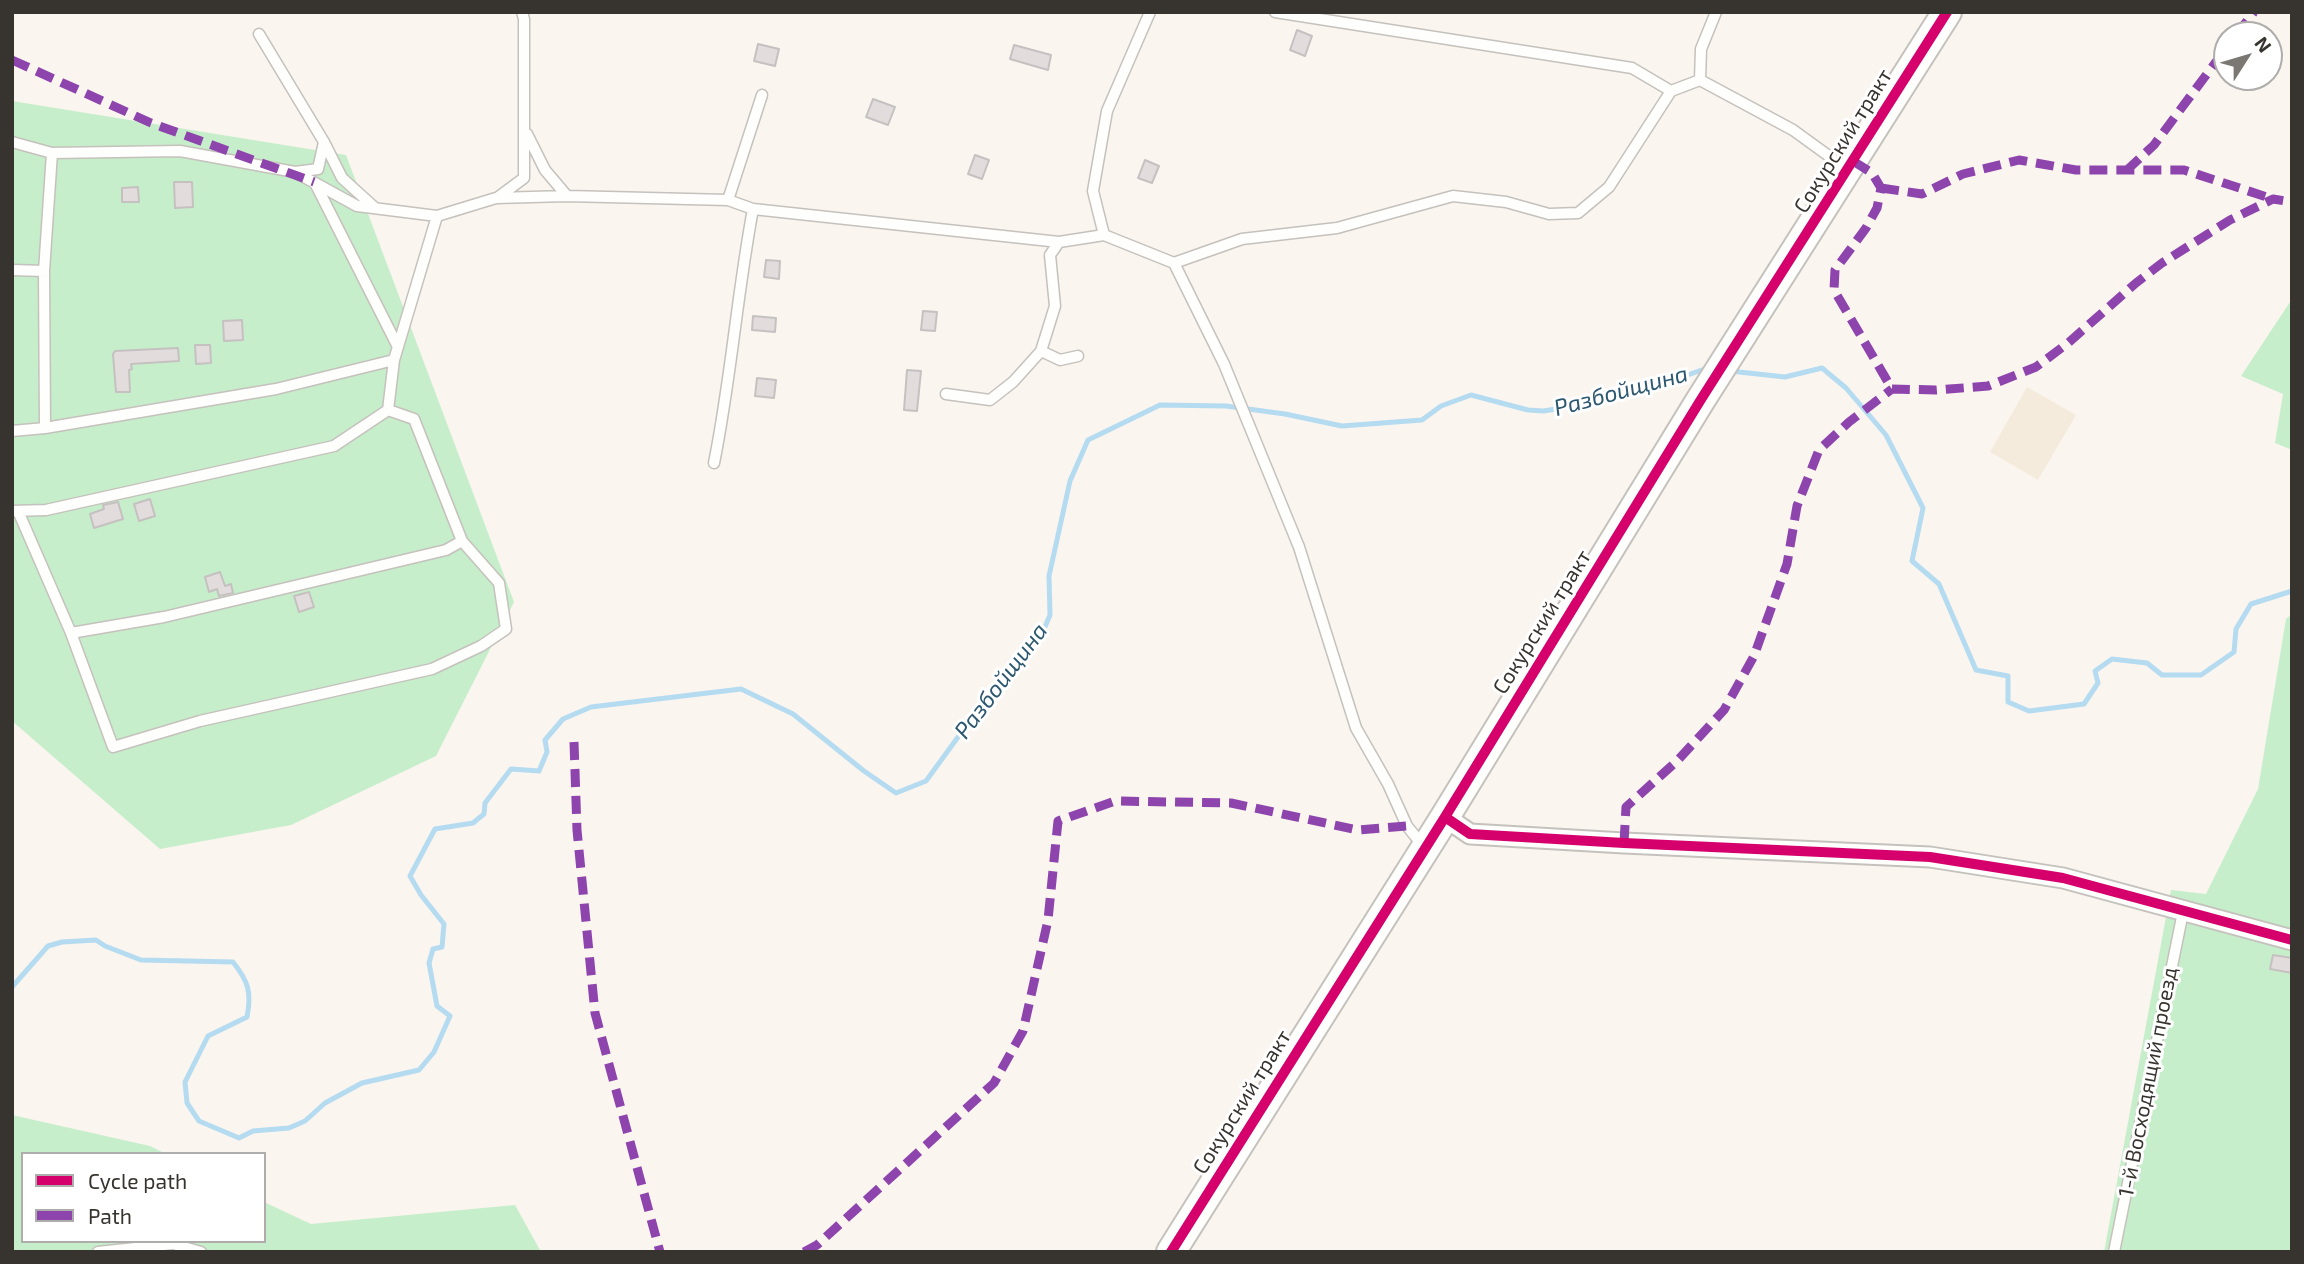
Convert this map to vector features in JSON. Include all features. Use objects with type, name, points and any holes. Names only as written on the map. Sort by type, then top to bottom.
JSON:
[{"type":"street","name":"Сокурский тракт","points":[[1171,1252],[1445,817],[1700,401],[1947,12]]},
{"type":"street","points":[[1445,817],[1470,834],[1625,844],[1930,857],[2063,878],[2292,940]]},
{"type":"lane","points":[[496,198],[524,178],[522,12]]},
{"type":"lane","points":[[1104,235],[1093,191],[1107,111],[1150,12]]},
{"type":"lane","points":[[1275,12],[1632,68],[1671,91]]},
{"type":"lane","points":[[1700,80],[1701,49],[1716,12]]},
{"type":"lane","points":[[259,34],[324,142],[342,178],[375,208]]},
{"type":"lane","points":[[12,142],[51,153],[180,151],[295,172],[357,206],[437,216],[496,198],[567,196],[728,200],[753,209],[1059,242],[1104,235],[1174,263],[1242,239],[1336,228],[1454,196],[1506,202],[1549,214],[1578,213],[1609,187],[1671,91],[1700,80],[1793,130],[1848,170]]},
{"type":"lane","points":[[728,200],[762,95]]},
{"type":"lane","points":[[525,130],[545,170],[567,196]]},
{"type":"lane","points":[[295,172],[318,169],[324,142]]},
{"type":"lane","points":[[45,428],[44,271],[51,153]]},
{"type":"lane","points":[[314,182],[398,347]]},
{"type":"lane","points":[[714,463],[727,399],[741,276],[753,209]]},
{"type":"lane","points":[[388,410],[415,419],[463,541],[499,583],[506,629],[481,646],[432,669],[200,722],[113,747],[71,633],[15,511],[46,510],[334,446],[388,410],[394,360],[437,216]]},
{"type":"lane","points":[[946,394],[990,400],[1013,382],[1041,351],[1055,306],[1050,255],[1059,242]]},
{"type":"lane","points":[[1174,263],[1224,365],[1299,547],[1356,728],[1388,784],[1407,826],[1424,848]]},
{"type":"lane","points":[[12,270],[44,271]]},
{"type":"lane","points":[[1041,351],[1060,360],[1078,356]]},
{"type":"lane","points":[[12,431],[45,428],[276,389],[394,360]]},
{"type":"lane","points":[[71,633],[178,614],[446,550],[463,541]]},
{"type":"lane","name":"1-й Восходящий проезд","points":[[2114,1252],[2183,912]]},
{"type":"lane","points":[[98,1252],[173,1244],[201,1252]]},
{"type":"shaded area","points":[[2027,387],[2076,415],[2038,480],[1990,452]]},
{"type":"green space","points":[[12,101],[346,155],[514,602],[436,756],[291,825],[160,849],[12,721]]},
{"type":"green space","points":[[2292,299],[2292,450],[2275,443],[2283,394],[2241,376]]},
{"type":"green space","points":[[2292,614],[2292,1252],[2104,1252],[2171,890],[2206,894],[2258,789],[2286,619]]},
{"type":"green space","points":[[12,1115],[150,1146],[162,1152],[21,1152],[21,1243],[266,1243],[266,1203],[311,1224],[515,1205],[541,1252],[12,1252]]},
{"type":"building","points":[[1297,30],[1312,36],[1305,56],[1290,50]]},
{"type":"building","points":[[758,44],[779,49],[775,66],[754,61]]},
{"type":"building","points":[[1014,45],[1051,55],[1048,70],[1010,59]]},
{"type":"building","points":[[873,99],[895,107],[888,125],[866,117]]},
{"type":"building","points":[[975,155],[989,160],[982,179],[968,174]]},
{"type":"building","points":[[1145,160],[1159,166],[1152,183],[1138,178]]},
{"type":"building","points":[[174,182],[192,182],[193,207],[175,208]]},
{"type":"building","points":[[138,187],[139,202],[122,202],[122,188]]},
{"type":"building","points":[[766,260],[780,261],[779,279],[764,277]]},
{"type":"building","points":[[923,311],[937,312],[935,331],[921,330]]},
{"type":"building","points":[[753,316],[776,318],[775,332],[752,330]]},
{"type":"building","points":[[242,320],[243,340],[224,341],[223,321]]},
{"type":"building","points":[[195,345],[210,345],[211,363],[196,364]]},
{"type":"building","points":[[178,348],[179,361],[131,364],[130,392],[116,392],[115,351]]},
{"type":"building","points":[[907,370],[921,371],[917,411],[904,410]]},
{"type":"building","points":[[757,378],[776,380],[774,398],[755,396]]},
{"type":"building","points":[[150,499],[155,516],[139,521],[134,504]]},
{"type":"building","points":[[118,502],[123,519],[94,528],[90,514],[104,509],[103,505]]},
{"type":"building","points":[[220,572],[225,586],[231,584],[233,593],[219,596],[217,589],[209,592],[205,577]]},
{"type":"building","points":[[309,592],[314,607],[299,612],[294,596]]},
{"type":"building","points":[[2273,955],[2292,958],[2292,973],[2270,969]]},
{"type":"waterway","name":"Разбойщина","points":[[12,987],[48,946],[62,942],[96,940],[141,960],[233,962],[248,987],[247,1017],[208,1036],[185,1082],[187,1103],[199,1121],[239,1138],[253,1131],[289,1128],[305,1121],[325,1103],[362,1083],[419,1070],[434,1052],[450,1016],[437,1006],[429,963],[433,949],[442,947],[444,924],[410,876],[435,829],[473,823],[484,814],[485,803],[511,769],[539,771],[547,752],[545,740],[563,719],[591,707],[741,689],[793,714],[896,793],[926,781],[1017,656],[1041,636],[1050,615],[1049,576],[1070,481],[1088,440],[1160,405],[1226,406],[1285,414],[1342,426],[1422,420],[1441,406],[1471,395],[1528,410],[1570,407],[1606,392],[1657,386],[1710,367]]},
{"type":"waterway","name":"Разбойщина","points":[[1730,371],[1785,377],[1822,368],[1846,388],[1886,435],[1923,508],[1912,561],[1939,584],[1976,670],[2008,676],[2008,702],[2029,711],[2084,704],[2098,683],[2095,671],[2112,659],[2147,663],[2162,675],[2201,675],[2234,652],[2236,629],[2251,604],[2292,591]]},
{"type":"marked path","points":[[2247,21],[2254,12]]},
{"type":"marked path","points":[[12,60],[151,123],[314,182]]},
{"type":"marked path","points":[[2126,171],[2154,145],[2213,66]]},
{"type":"marked path","points":[[1881,188],[1922,194],[1963,174],[2019,160],[2076,170],[2184,170],[2273,199]]},
{"type":"marked path","points":[[1853,161],[1872,173],[1881,188],[1877,208],[1866,228],[1835,270],[1834,290],[1892,389],[1936,390],[1988,386],[2036,367],[2162,263],[2230,220],[2273,199],[2292,202]]},
{"type":"marked path","points":[[1624,843],[1626,807],[1677,761],[1724,710],[1754,656],[1787,564],[1797,506],[1819,450],[1849,422],[1892,389]]},
{"type":"marked path","points":[[574,742],[577,830],[595,1013],[660,1252]]},
{"type":"marked path","points":[[804,1252],[817,1245],[994,1083],[1023,1031],[1048,920],[1058,821],[1115,801],[1231,803],[1358,830],[1407,826]]},
{"type":"cycle path","points":[[1171,1252],[1445,817],[1700,401],[1947,12]]},
{"type":"cycle path","points":[[1445,817],[1470,834],[1930,857],[2063,878],[2292,940]]}]
